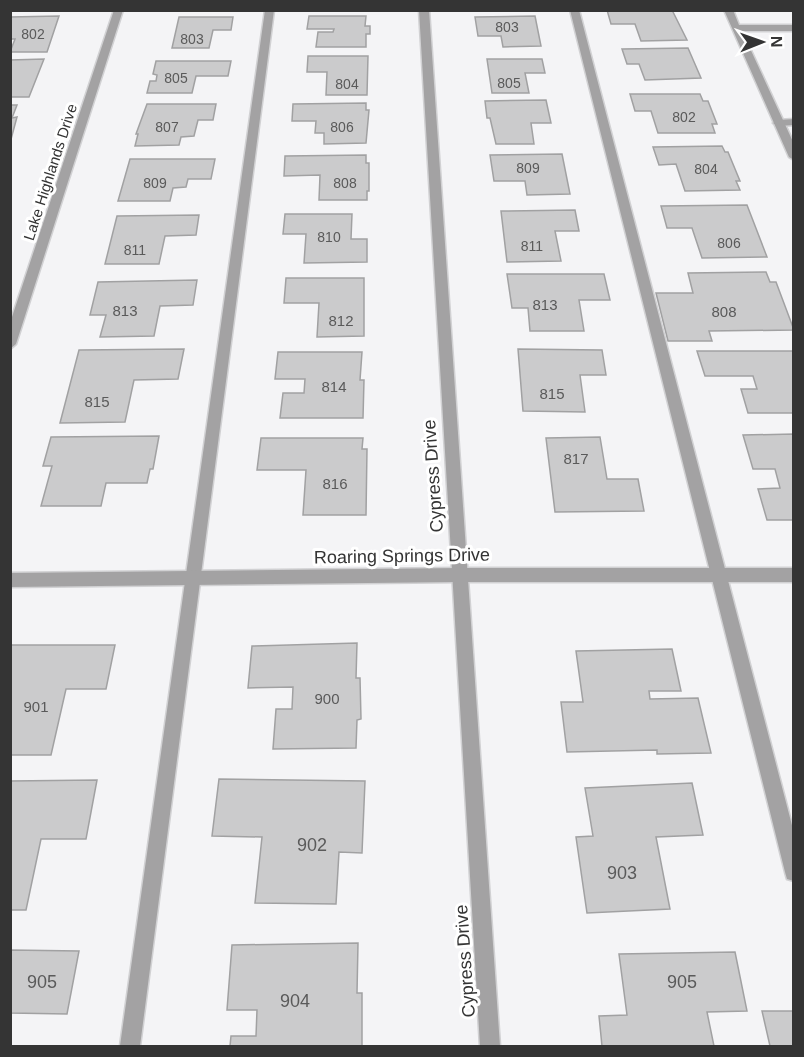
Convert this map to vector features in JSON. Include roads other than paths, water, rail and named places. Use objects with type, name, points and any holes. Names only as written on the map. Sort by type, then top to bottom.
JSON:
[{"type":"street","name":"Lake Highlands Drive","points":[[10,344],[119,10]]},
{"type":"street","points":[[130,1047],[270,10]]},
{"type":"street","name":"Cypress Drive","points":[[424,10],[490,1047]]},
{"type":"street","points":[[574,10],[794,872]]},
{"type":"street","points":[[728,10],[794,157]]},
{"type":"street","points":[[736,28],[794,28]]},
{"type":"street","points":[[778,123],[794,122]]},
{"type":"street","name":"Roaring Springs Drive","points":[[10,580],[459,575],[794,575]]}]
